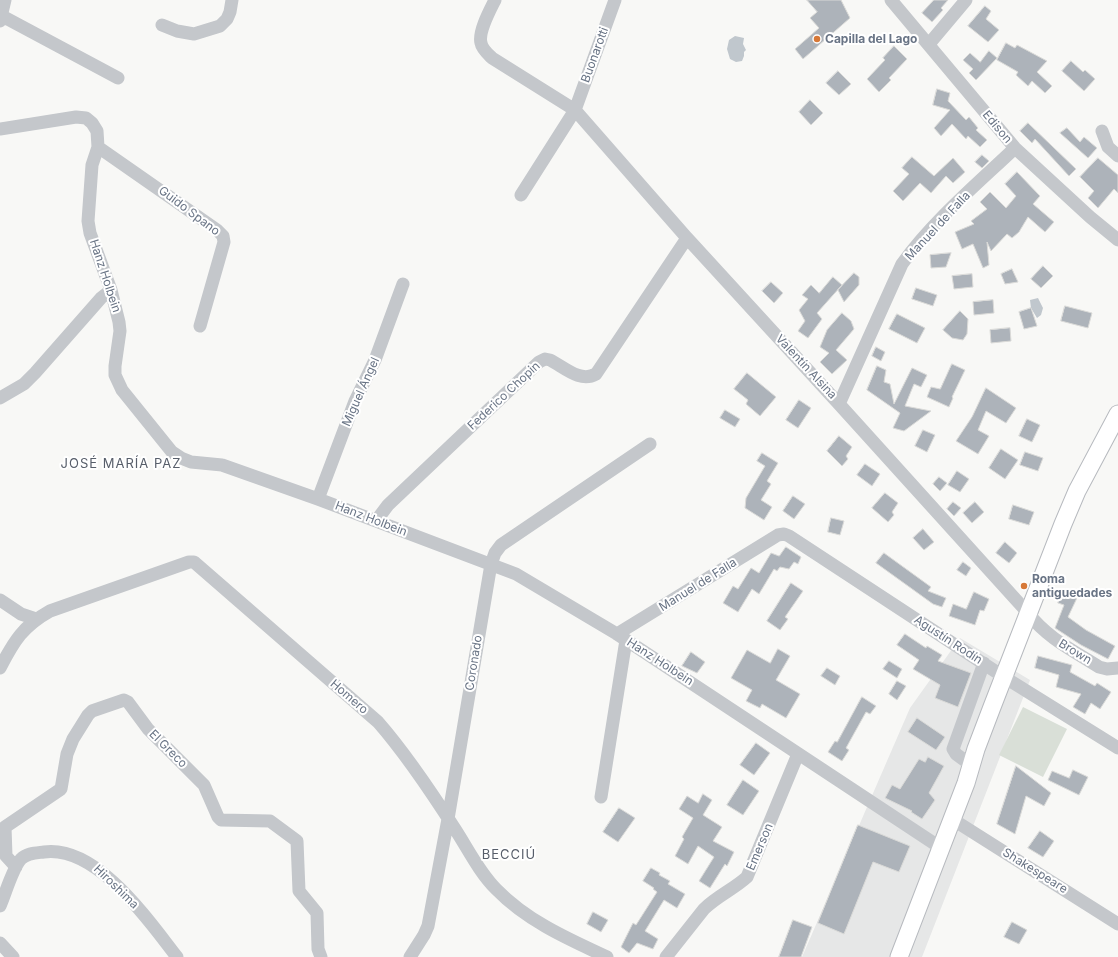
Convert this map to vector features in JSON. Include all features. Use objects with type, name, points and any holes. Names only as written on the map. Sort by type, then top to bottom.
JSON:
[{"type":"main road","points":[[1032,619],[1035,618],[1036,611],[1052,568],[1055,545],[1077,491],[1118,414]]},
{"type":"main road","points":[[966,783],[984,756],[1032,619],[1118,414]]},
{"type":"main road","points":[[899,957],[966,783],[979,742],[1012,677]]},
{"type":"street","points":[[5,0],[1,18],[118,78]]},
{"type":"street","points":[[162,25],[177,31],[194,34],[220,26],[228,16],[232,0]]},
{"type":"street","name":"Valentín Alsina","points":[[494,0],[481,35],[481,43],[484,50],[492,58],[575,110],[687,238],[840,404],[1032,619]]},
{"type":"street","name":"Buonarotti","points":[[575,110],[615,0]]},
{"type":"street","name":"Edison","points":[[891,0],[1015,148],[1090,217],[1118,240]]},
{"type":"street","points":[[929,44],[966,0]]},
{"type":"street","points":[[520,195],[575,110]]},
{"type":"street","name":"Hanz Holbein","points":[[0,129],[76,117],[86,118],[98,131],[98,147],[92,165],[88,221],[90,233],[111,290],[119,322],[120,331],[115,366],[117,381],[122,390],[172,452],[191,462],[222,466],[318,499],[491,564],[526,579],[622,637],[941,848]]},
{"type":"street","points":[[1102,131],[1108,147],[1118,156]]},
{"type":"street","name":"Guido Spano","points":[[98,147],[218,230],[223,236],[224,242],[200,326]]},
{"type":"street","name":"Manuel de Falla","points":[[840,404],[902,264],[913,248],[932,228],[1015,148]]},
{"type":"street","name":"Federico Chopin","points":[[376,520],[388,505],[539,362],[545,359],[550,360],[578,376],[586,378],[596,374],[687,238]]},
{"type":"street","name":"Miguel Ángel","points":[[318,499],[355,401],[375,360],[403,284]]},
{"type":"street","points":[[0,398],[24,384],[101,298],[111,290]]},
{"type":"street","name":"Coronado","points":[[410,957],[428,926],[448,819],[491,564],[495,553],[501,545],[650,444]]},
{"type":"street","name":"Agustín Rodín","points":[[778,535],[784,534],[789,536],[984,663],[1012,677],[1118,748]]},
{"type":"street","name":"Manuel de Falla","points":[[622,637],[778,535]]},
{"type":"street","name":"Homero","points":[[36,619],[50,611],[189,562],[194,562],[378,722],[391,736],[495,889],[532,918],[555,932],[607,957]]},
{"type":"street","points":[[0,600],[21,614],[36,619],[21,633],[13,644],[0,668]]},
{"type":"street","name":"Brown","points":[[1032,619],[1055,640],[1099,667],[1107,669],[1118,668]]},
{"type":"street","points":[[601,797],[622,637]]},
{"type":"street","points":[[971,765],[956,754],[953,749],[984,663]]},
{"type":"street","name":"El Greco","points":[[16,867],[6,856],[5,827],[61,789],[67,754],[73,740],[92,711],[124,700],[128,702],[148,729],[204,785],[218,817],[221,820],[270,820],[297,840],[299,891],[317,913],[318,949],[321,957]]},
{"type":"street","name":"Emerson","points":[[666,957],[710,903],[748,877],[798,754]]},
{"type":"street","name":"Shakespeare","points":[[952,819],[1118,924]]},
{"type":"street","name":"Hiroshima","points":[[16,867],[21,859],[30,854],[53,851],[62,852],[83,859],[93,865],[123,892],[142,912],[177,957]]},
{"type":"street","points":[[0,906],[16,867]]},
{"type":"street","points":[[0,944],[14,957]]},
{"type":"shaded area","points":[[735,36],[744,38],[743,44],[746,50],[742,61],[736,62],[730,59],[727,49],[729,40]]},
{"type":"shaded area","points":[[1038,298],[1043,308],[1041,315],[1037,318],[1031,308],[1030,300]]},
{"type":"shaded area","points":[[960,638],[1030,680],[922,957],[802,957],[910,708]]},
{"type":"shaded area","points":[[1023,707],[1067,729],[1043,777],[999,755]]},
{"type":"building","name":"Capilla del Lago","points":[[807,0],[841,0],[850,18],[803,59],[795,49],[819,28],[810,18],[817,12]]},
{"type":"building","points":[[934,0],[948,0],[941,8],[943,10],[932,22],[922,13]]},
{"type":"building","points":[[985,6],[991,11],[986,19],[999,30],[988,42],[968,26]]},
{"type":"building","points":[[1006,43],[1015,48],[1017,45],[1047,61],[1037,72],[1052,86],[1045,93],[1032,81],[1028,86],[1016,75],[1018,72],[997,60]]},
{"type":"building","points":[[894,46],[907,59],[889,78],[891,80],[879,92],[867,79],[885,60],[883,58]]},
{"type":"building","points":[[989,51],[997,58],[976,80],[969,73],[973,69],[963,60],[970,53],[980,62]]},
{"type":"building","points":[[1071,61],[1083,72],[1085,70],[1095,79],[1084,91],[1062,71]]},
{"type":"building","points":[[838,71],[851,84],[839,95],[826,83]]},
{"type":"building","points":[[937,89],[950,93],[948,101],[966,120],[969,117],[978,128],[976,130],[987,140],[980,147],[968,136],[966,139],[952,124],[941,136],[934,128],[950,110],[933,105]]},
{"type":"building","points":[[810,100],[823,113],[811,125],[799,112]]},
{"type":"building","points":[[1028,123],[1076,169],[1069,176],[1035,139],[1032,143],[1020,131]]},
{"type":"building","points":[[1067,128],[1080,142],[1084,137],[1097,148],[1088,158],[1060,133]]},
{"type":"building","points":[[982,155],[989,161],[982,168],[975,162]]},
{"type":"building","points":[[912,157],[934,176],[953,158],[965,172],[953,183],[946,176],[931,193],[920,183],[903,201],[893,191],[909,174],[902,168]]},
{"type":"building","points":[[1098,158],[1118,175],[1118,193],[1114,189],[1098,208],[1088,198],[1094,191],[1080,177]]},
{"type":"building","points":[[1017,172],[1040,196],[1033,204],[1054,222],[1045,232],[1028,217],[1019,232],[1012,238],[1007,234],[991,251],[987,242],[989,265],[983,268],[973,244],[962,249],[955,232],[974,224],[971,221],[987,209],[980,202],[990,192],[1006,208],[1016,196],[1005,184]]},
{"type":"building","points":[[951,253],[946,267],[931,268],[930,255]]},
{"type":"building","points":[[1043,266],[1053,276],[1041,288],[1031,279]]},
{"type":"building","points":[[1012,269],[1018,282],[1005,284],[1001,274]]},
{"type":"building","points":[[854,273],[859,277],[859,285],[844,302],[838,290]]},
{"type":"building","points":[[972,274],[973,287],[954,289],[952,276]]},
{"type":"building","points":[[833,277],[842,285],[817,313],[822,319],[808,338],[798,331],[805,321],[799,310],[808,299],[802,295],[811,285],[819,293]]},
{"type":"building","points":[[771,282],[783,293],[774,303],[762,291]]},
{"type":"building","points":[[916,288],[937,295],[933,306],[912,299]]},
{"type":"building","points":[[993,300],[994,313],[974,315],[973,302]]},
{"type":"building","points":[[1065,306],[1092,313],[1088,328],[1061,321]]},
{"type":"building","points":[[1031,308],[1037,326],[1024,329],[1019,312]]},
{"type":"building","points":[[960,311],[968,319],[967,334],[963,340],[952,338],[943,330]]},
{"type":"building","points":[[842,313],[851,321],[854,329],[836,350],[847,360],[832,374],[820,362],[829,353],[820,347],[827,330]]},
{"type":"building","points":[[897,314],[925,328],[917,343],[889,329]]},
{"type":"building","points":[[1010,328],[1011,341],[991,343],[990,330]]},
{"type":"building","points":[[876,347],[885,352],[881,361],[872,356]]},
{"type":"building","points":[[952,364],[965,370],[952,397],[953,398],[949,407],[927,397],[931,387],[940,389]]},
{"type":"building","points":[[877,366],[886,370],[884,382],[890,384],[894,404],[912,368],[927,375],[921,387],[914,384],[905,406],[931,411],[904,431],[893,428],[900,413],[867,390]]},
{"type":"building","points":[[747,373],[776,397],[760,416],[746,404],[748,400],[734,389]]},
{"type":"building","points":[[986,388],[1016,408],[1006,423],[986,411],[978,430],[989,436],[978,454],[956,441],[972,417]]},
{"type":"building","points":[[799,400],[811,408],[798,428],[786,420]]},
{"type":"building","points":[[725,410],[740,419],[735,427],[720,418]]},
{"type":"building","points":[[1027,419],[1040,425],[1032,442],[1019,436]]},
{"type":"building","points":[[923,430],[935,435],[927,452],[915,446]]},
{"type":"building","points":[[839,436],[852,447],[846,456],[848,459],[842,466],[827,451]]},
{"type":"building","points":[[1001,449],[1018,460],[1005,479],[989,468]]},
{"type":"building","points":[[1025,452],[1043,458],[1038,471],[1020,465]]},
{"type":"building","points":[[762,453],[778,463],[767,481],[771,484],[761,500],[772,507],[764,520],[745,508],[746,498],[765,466],[757,461]]},
{"type":"building","points":[[865,464],[880,474],[872,486],[857,475]]},
{"type":"building","points":[[957,471],[969,479],[960,492],[948,485]]},
{"type":"building","points":[[939,477],[947,483],[940,491],[933,484]]},
{"type":"building","points":[[885,493],[898,503],[892,512],[894,515],[888,522],[872,508]]},
{"type":"building","points":[[793,496],[805,504],[794,519],[783,511]]},
{"type":"building","points":[[953,502],[961,508],[954,516],[947,509]]},
{"type":"building","points":[[975,502],[984,512],[972,523],[963,513]]},
{"type":"building","points":[[1013,505],[1034,512],[1029,525],[1009,519]]},
{"type":"building","points":[[831,518],[844,521],[840,535],[828,532]]},
{"type":"building","points":[[923,529],[934,542],[924,550],[913,538]]},
{"type":"building","points":[[1005,542],[1017,553],[1009,563],[996,553]]},
{"type":"building","points":[[786,547],[801,557],[798,564],[794,562],[789,569],[780,567],[777,571],[774,569],[759,594],[752,589],[738,612],[723,603],[733,586],[738,589],[751,568],[759,573],[771,553],[779,556]]},
{"type":"building","points":[[884,553],[931,587],[928,591],[946,598],[942,607],[933,604],[876,563]]},
{"type":"building","points":[[963,562],[971,568],[966,576],[957,570]]},
{"type":"building","points":[[791,583],[803,591],[785,617],[788,619],[780,630],[767,621]]},
{"type":"building","points":[[974,592],[989,599],[984,611],[980,610],[975,625],[949,616],[953,604],[966,609]]},
{"type":"building","points":[[1063,592],[1077,598],[1068,617],[1086,630],[1115,646],[1108,659],[1081,645],[1055,628],[1064,605],[1058,603]]},
{"type":"building","points":[[905,634],[926,648],[927,646],[942,655],[938,661],[971,673],[958,707],[935,698],[940,685],[913,669],[919,660],[897,645]]},
{"type":"building","points":[[778,649],[790,656],[776,680],[800,694],[786,718],[762,704],[760,708],[746,701],[752,690],[731,678],[747,650],[770,663]]},
{"type":"building","points":[[691,652],[705,662],[697,673],[682,666]]},
{"type":"building","points":[[1038,656],[1072,665],[1070,672],[1095,686],[1097,683],[1111,692],[1100,709],[1091,703],[1085,714],[1073,707],[1081,694],[1056,687],[1059,675],[1035,668]]},
{"type":"building","points":[[889,661],[902,669],[897,678],[883,669]]},
{"type":"building","points":[[827,668],[840,676],[835,685],[821,676]]},
{"type":"building","points":[[897,681],[906,686],[897,700],[889,694]]},
{"type":"building","points":[[862,697],[876,706],[870,714],[866,712],[846,748],[849,750],[842,761],[828,752],[835,741],[837,742]]},
{"type":"building","points":[[917,718],[945,737],[936,750],[908,732]]},
{"type":"building","points":[[756,743],[770,753],[754,775],[740,765]]},
{"type":"building","points":[[928,757],[944,766],[929,793],[935,800],[922,819],[911,812],[912,811],[885,798],[892,785],[900,789],[919,759],[925,762]]},
{"type":"building","points":[[1016,766],[1051,793],[1044,806],[1026,796],[1015,834],[997,824]]},
{"type":"building","points":[[1073,770],[1088,777],[1079,795],[1048,780],[1052,771],[1069,778]]},
{"type":"building","points":[[743,780],[759,791],[743,815],[727,805]]},
{"type":"building","points":[[703,794],[712,800],[703,815],[722,827],[713,841],[734,852],[727,866],[725,864],[710,888],[699,881],[714,857],[698,846],[688,864],[675,856],[684,839],[682,837],[693,818],[679,809],[687,796],[698,803]]},
{"type":"building","points":[[619,808],[635,818],[618,842],[603,832]]},
{"type":"building","points":[[858,825],[910,846],[899,872],[873,862],[844,934],[818,923]]},
{"type":"building","points":[[1040,831],[1054,841],[1043,857],[1028,848]]},
{"type":"building","points":[[651,868],[660,873],[659,875],[670,881],[668,884],[685,894],[677,908],[664,900],[645,931],[658,939],[653,949],[637,943],[629,953],[621,947],[633,923],[636,925],[657,892],[653,889],[654,888],[643,881]]},
{"type":"building","points":[[593,912],[608,920],[601,932],[587,924]]},
{"type":"building","points":[[793,920],[812,927],[801,957],[779,957]]},
{"type":"building","points":[[1012,922],[1027,930],[1019,944],[1004,937]]},
{"type":"place","name":"Capilla del Lago","points":[[817,39]]},
{"type":"place","name":"Roma antiguedades","points":[[1024,586]]},
{"type":"district","name":"JOSÉ MARÍA PAZ","points":[[121,464]]},
{"type":"district","name":"BECCIÚ","points":[[509,855]]}]
